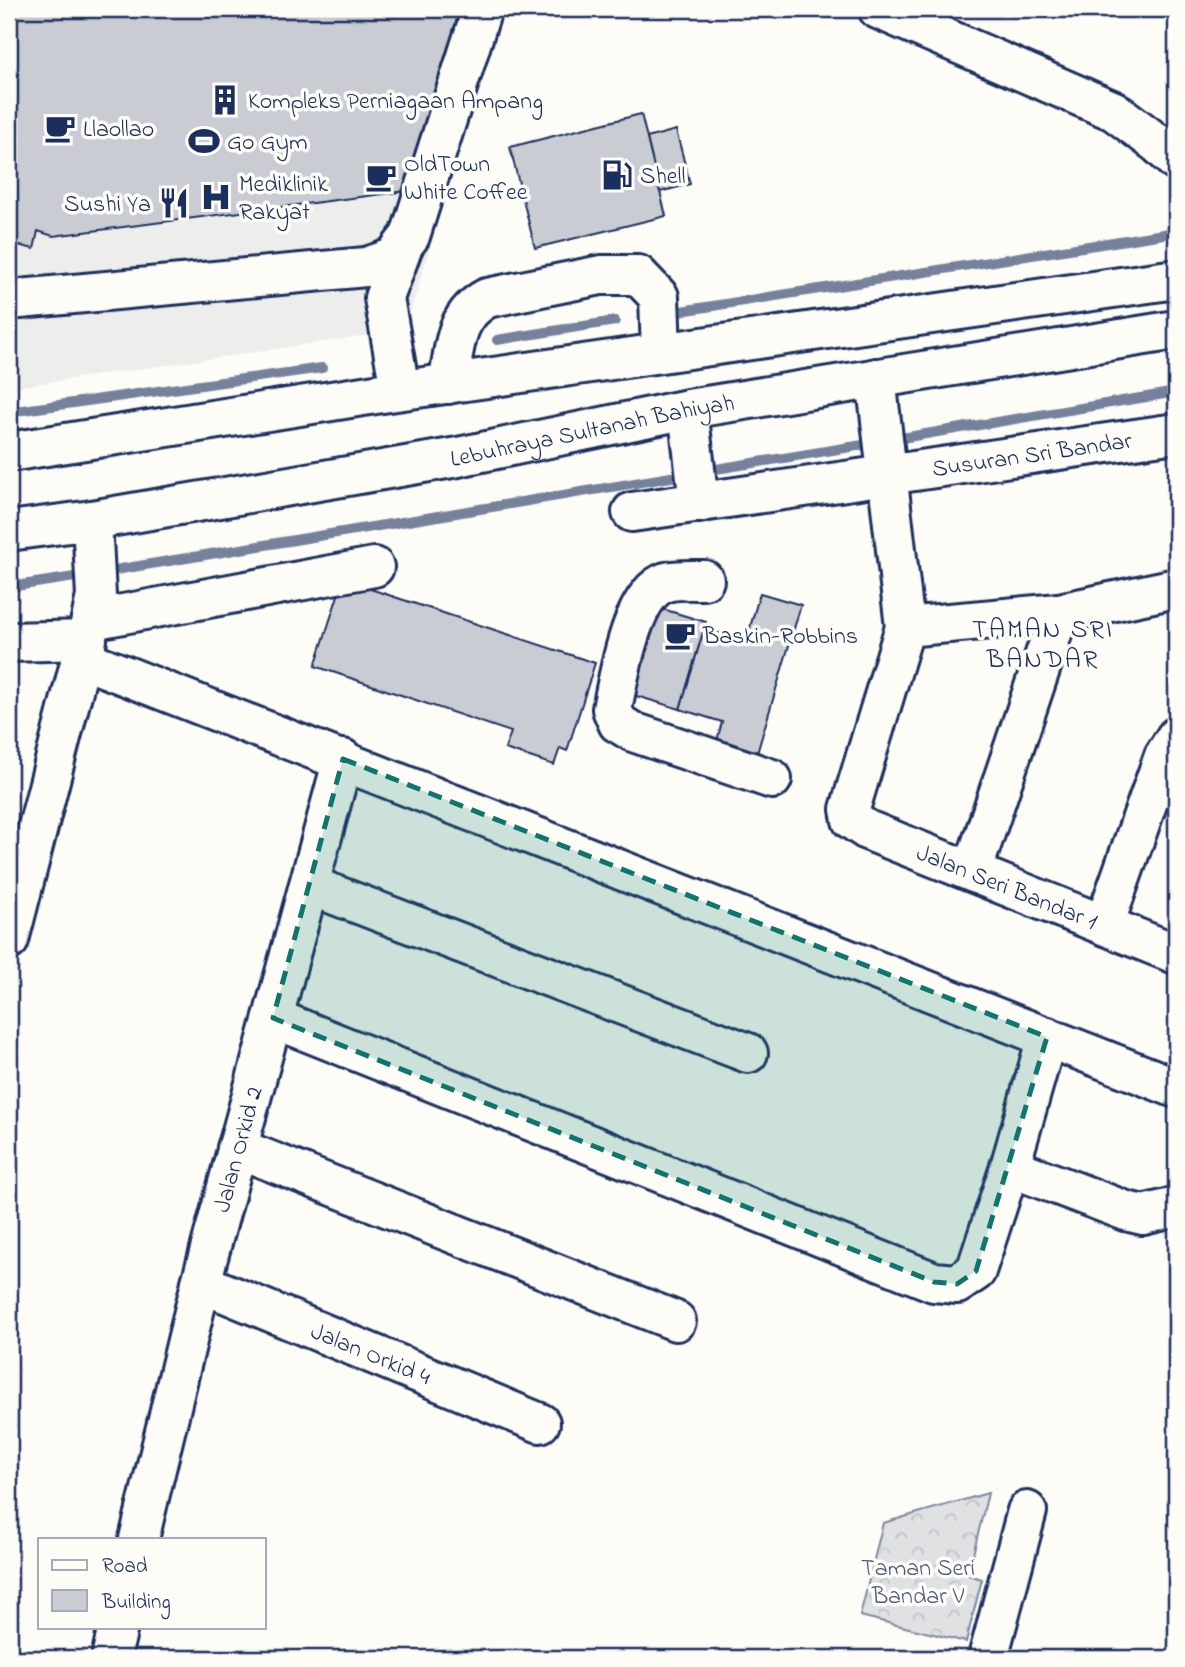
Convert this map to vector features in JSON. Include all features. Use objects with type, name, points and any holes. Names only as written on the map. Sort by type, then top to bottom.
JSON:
[{"type":"street","points":[[400,390],[384,298],[402,249],[410,236],[482,9]]},
{"type":"street","points":[[878,9],[1114,111],[1158,144],[1176,162]]},
{"type":"street","points":[[9,300],[378,264],[393,258],[402,249]]},
{"type":"street","points":[[346,268],[370,283],[384,298]]},
{"type":"street","points":[[448,384],[461,318],[471,306],[486,298],[601,275],[638,275],[659,297],[661,352]]},
{"type":"street","points":[[9,452],[400,390],[1176,279]]},
{"type":"street","name":"Lebuhraya Sultanah Bahiyah","points":[[9,531],[93,536],[688,409],[1176,330]]},
{"type":"street","points":[[876,378],[905,627],[1059,613],[1176,588]]},
{"type":"street","points":[[688,409],[698,495]]},
{"type":"street","name":"Susuran Sri Bandar","points":[[632,512],[698,495],[887,466],[1176,433]]},
{"type":"street","points":[[9,940],[89,629],[93,536]]},
{"type":"street","points":[[9,642],[89,629],[374,567]]},
{"type":"street","points":[[704,580],[666,582],[651,593],[639,611],[625,652],[611,709],[614,716],[633,732],[772,779]]},
{"type":"street","points":[[972,872],[1059,613]]},
{"type":"street","name":"Jalan Seri Bandar 1","points":[[905,627],[849,809],[852,820],[867,830],[1176,954]]},
{"type":"street","points":[[89,629],[343,759],[1176,1088]]},
{"type":"street","points":[[1104,925],[1164,756],[1176,737]]},
{"type":"street","name":"Jalan Orkid 2","points":[[139,1538],[201,1283],[343,759]]},
{"type":"street","points":[[309,886],[748,1053]]},
{"type":"street","points":[[273,1018],[934,1282],[957,1284],[976,1271],[1010,1167],[1047,1037]]},
{"type":"street","points":[[237,1148],[676,1321]]},
{"type":"street","points":[[1010,1167],[1126,1212],[1143,1215],[1176,1207]]},
{"type":"street","name":"Jalan Orkid 4","points":[[201,1283],[540,1423]]},
{"type":"street","points":[[988,1658],[1027,1511]]},
{"type":"street","points":[[111,1658],[118,1628]]},
{"type":"highlighted area","points":[[343,759],[1047,1037],[976,1271],[957,1284],[934,1282],[273,1018]]},
{"type":"shaded area","points":[[9,9],[502,9],[405,330],[9,388]]},
{"type":"green space","name":"Taman Seri Bandar V","points":[[988,1493],[968,1575],[982,1579],[966,1642],[860,1616],[883,1523]]},
{"type":"building","name":"Kompleks Perniagaan Ampang","points":[[9,9],[468,9],[414,190],[53,236],[38,231],[34,249],[9,243]]},
{"type":"building","points":[[641,114],[666,216],[535,248],[510,147]]},
{"type":"building","points":[[676,130],[690,184],[660,192],[647,138]]},
{"type":"building","points":[[343,580],[595,663],[567,751],[560,748],[554,765],[505,749],[511,732],[315,666]]},
{"type":"building","points":[[760,593],[801,605],[755,760],[715,748],[722,722],[680,709],[704,629],[746,641]]},
{"type":"building","points":[[649,605],[706,622],[680,709],[623,692]]},
{"type":"waterway","points":[[681,311],[1176,232]]},
{"type":"waterway","points":[[497,340],[615,321]]},
{"type":"waterway","points":[[9,412],[322,368]]},
{"type":"waterway","points":[[890,440],[1176,392]]},
{"type":"waterway","points":[[704,471],[875,443]]},
{"type":"waterway","points":[[103,572],[689,474]]},
{"type":"waterway","points":[[9,587],[88,575]]},
{"type":"place","name":"Kompleks Perniagaan Ampang","points":[[225,100]]},
{"type":"place","name":"Llaollao","points":[[60,128]]},
{"type":"place","name":"Go Gym","points":[[204,141]]},
{"type":"place","name":"Shell","points":[[617,175]]},
{"type":"place","name":"OldTown White Coffee","points":[[381,177]]},
{"type":"place","name":"Mediklinik Rakyat","points":[[216,197]]},
{"type":"place","name":"Sushi Ya","points":[[174,203]]},
{"type":"place","name":"Baskin-Robbins","points":[[680,635]]},
{"type":"district","name":"TAMAN SRI BANDAR","points":[[1043,643]]}]
